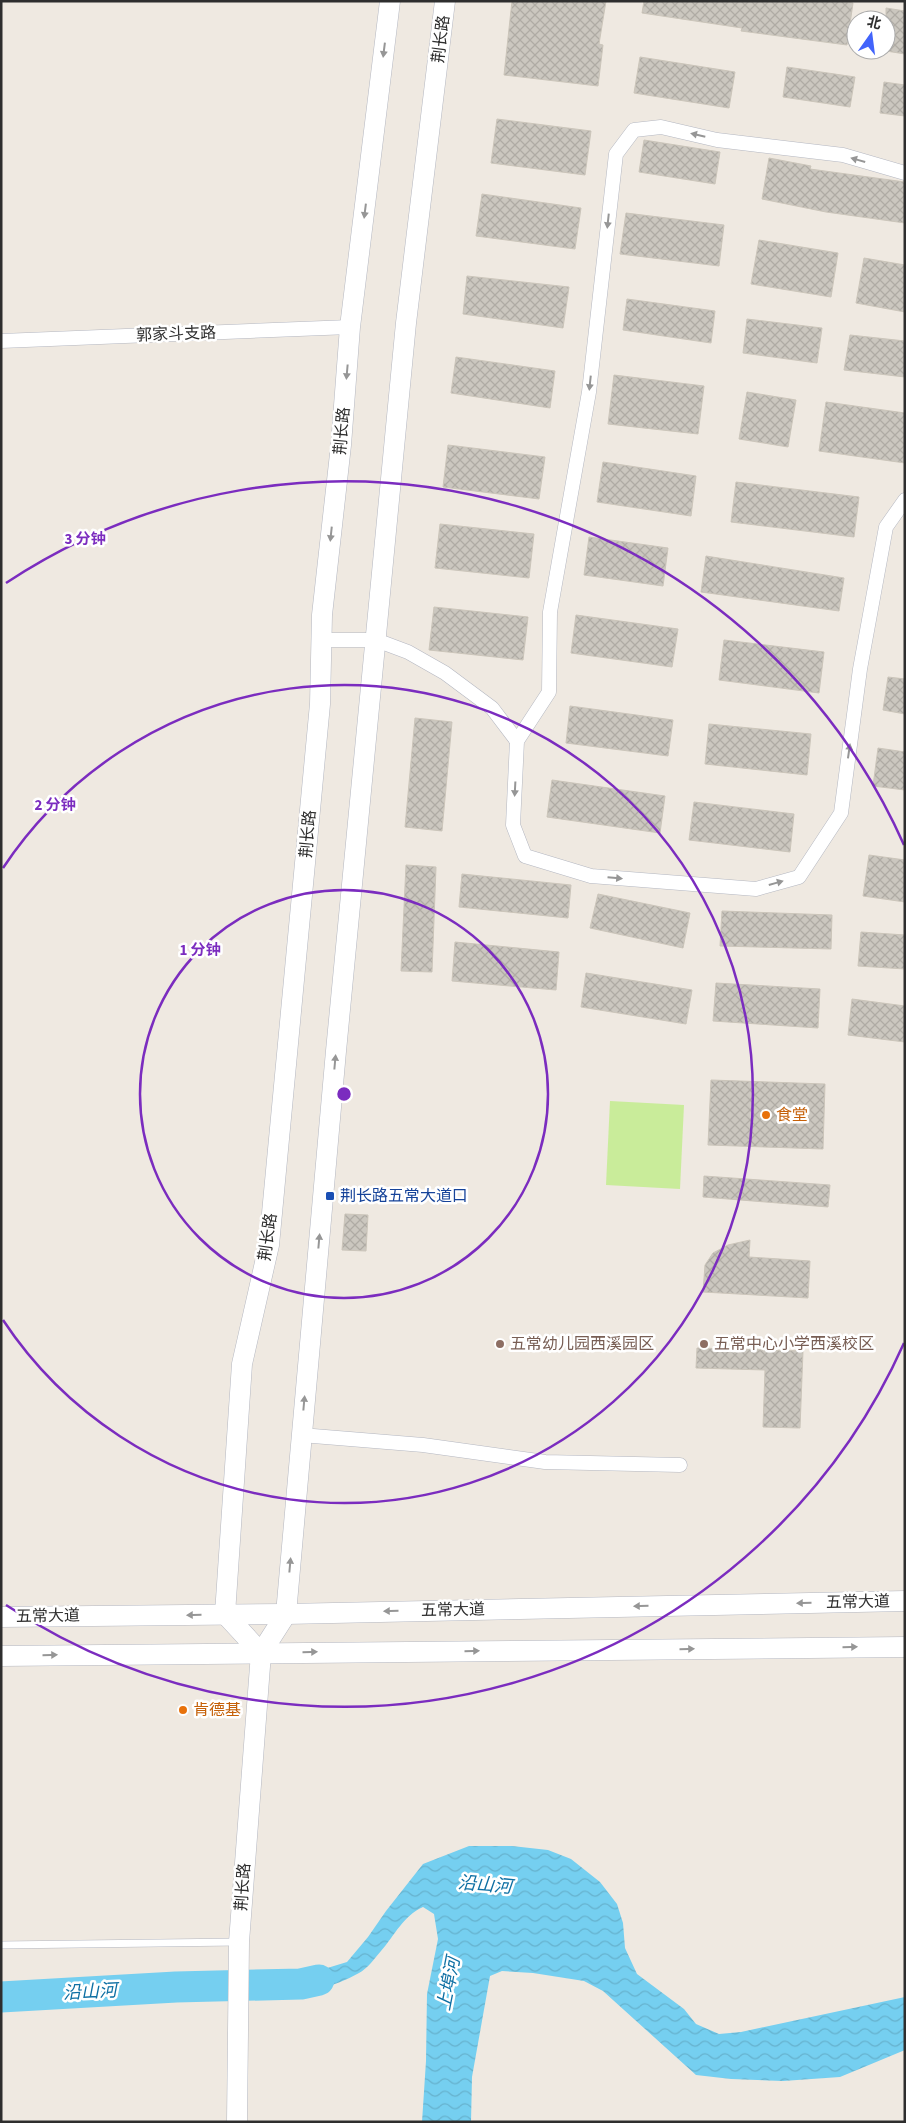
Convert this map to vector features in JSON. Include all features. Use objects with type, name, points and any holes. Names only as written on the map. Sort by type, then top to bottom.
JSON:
[{"type":"main road","name":"荆长路","points":[[225,1614],[242,1364],[269,1246],[320,704],[322,615],[341,445],[350,327],[390,1]]},
{"type":"main road","name":"荆长路","points":[[237,2122],[239,1942],[261,1653],[286,1614],[301,1435],[406,323],[445,1]]},
{"type":"main road","name":"五常大道","points":[[1,1617],[286,1614],[905,1601]]},
{"type":"main road","points":[[225,1614],[261,1653]]},
{"type":"main road","points":[[1,1656],[905,1647]]},
{"type":"street","points":[[905,173],[843,155],[717,140],[661,127],[634,130],[616,154],[589,392],[550,612],[549,692],[517,741],[513,825],[525,856],[590,876],[756,889],[799,877],[841,813],[860,669],[886,526],[905,500]]},
{"type":"street","name":"郭家斗支路","points":[[1,341],[350,327]]},
{"type":"street","points":[[322,640],[376,640],[408,652],[445,673],[492,708],[517,741]]},
{"type":"street","points":[[301,1435],[423,1445],[545,1462],[680,1465]]},
{"type":"lane","points":[[1,1945],[239,1942]]},
{"type":"green space","points":[[610,1101],[684,1105],[680,1189],[606,1185]]},
{"type":"water","name":"上埠河","points":[[469,1846],[512,1846],[548,1850],[571,1859],[600,1882],[617,1904],[623,1923],[625,1948],[637,1974],[684,2009],[696,2024],[719,2034],[741,2032],[905,1997],[905,2050],[840,2077],[783,2081],[731,2079],[696,2075],[603,1991],[584,1981],[533,1973],[502,1971],[490,1976],[472,2077],[471,2122],[422,2122],[426,2061],[427,1994],[438,1939],[434,1914],[423,1907],[410,1915],[365,1969],[330,1986],[278,1998],[277,1971],[324,1969],[347,1962],[423,1864]]},
{"type":"building","points":[[512,1],[606,1],[599,44],[603,45],[598,86],[504,75]]},
{"type":"building","points":[[644,1],[842,1],[853,3],[852,10],[846,10],[846,45],[741,31],[742,28],[642,13]]},
{"type":"building","points":[[886,8],[905,11],[905,54],[896,53],[896,10],[886,10]]},
{"type":"building","points":[[640,57],[735,72],[729,108],[634,93]]},
{"type":"building","points":[[787,67],[855,77],[850,107],[783,97]]},
{"type":"building","points":[[884,82],[905,85],[905,116],[880,113]]},
{"type":"building","points":[[497,119],[591,131],[585,175],[491,163]]},
{"type":"building","points":[[644,140],[720,152],[715,184],[639,172]]},
{"type":"building","points":[[769,158],[811,166],[810,169],[905,182],[905,223],[826,212],[762,199]]},
{"type":"building","points":[[482,194],[581,208],[575,249],[476,236]]},
{"type":"building","points":[[626,213],[724,225],[719,266],[620,254]]},
{"type":"building","points":[[759,240],[838,253],[831,297],[751,284]]},
{"type":"building","points":[[864,258],[905,265],[905,312],[856,303]]},
{"type":"building","points":[[467,276],[569,287],[563,328],[463,314]]},
{"type":"building","points":[[627,299],[715,311],[711,343],[623,330]]},
{"type":"building","points":[[747,319],[822,328],[817,363],[743,353]]},
{"type":"building","points":[[850,335],[905,341],[905,377],[844,370]]},
{"type":"building","points":[[456,357],[555,371],[550,408],[451,393]]},
{"type":"building","points":[[614,375],[704,386],[698,434],[608,424]]},
{"type":"building","points":[[747,392],[796,400],[788,447],[739,439]]},
{"type":"building","points":[[826,402],[905,413],[905,463],[819,451]]},
{"type":"building","points":[[448,445],[545,457],[539,499],[443,487]]},
{"type":"building","points":[[603,462],[696,476],[691,516],[597,502]]},
{"type":"building","points":[[736,482],[859,497],[854,537],[731,522]]},
{"type":"building","points":[[440,524],[534,534],[529,578],[435,568]]},
{"type":"building","points":[[589,537],[668,548],[663,586],[584,575]]},
{"type":"building","points":[[706,556],[844,578],[839,611],[701,592]]},
{"type":"building","points":[[434,607],[528,617],[523,660],[429,650]]},
{"type":"building","points":[[576,615],[678,629],[672,667],[571,653]]},
{"type":"building","points":[[724,640],[824,652],[819,693],[719,680]]},
{"type":"building","points":[[888,677],[905,679],[905,714],[883,710]]},
{"type":"building","points":[[570,706],[673,720],[668,756],[566,743]]},
{"type":"building","points":[[415,718],[452,722],[442,831],[405,827]]},
{"type":"building","points":[[709,724],[811,734],[807,775],[705,764]]},
{"type":"building","points":[[878,748],[905,752],[905,790],[873,786]]},
{"type":"building","points":[[552,780],[665,796],[660,833],[547,817]]},
{"type":"building","points":[[694,802],[794,814],[790,852],[689,840]]},
{"type":"building","points":[[869,855],[905,860],[905,902],[863,896]]},
{"type":"building","points":[[406,865],[436,867],[432,972],[401,971]]},
{"type":"building","points":[[462,874],[571,885],[568,918],[459,907]]},
{"type":"building","points":[[598,894],[690,913],[683,948],[590,928]]},
{"type":"building","points":[[722,911],[832,915],[831,949],[720,946]]},
{"type":"building","points":[[861,932],[905,935],[905,969],[858,966]]},
{"type":"building","points":[[455,942],[559,952],[556,990],[452,981]]},
{"type":"building","points":[[586,973],[692,990],[686,1024],[581,1007]]},
{"type":"building","points":[[716,983],[820,989],[818,1028],[713,1021]]},
{"type":"building","points":[[852,999],[905,1006],[905,1042],[848,1035]]},
{"type":"building","name":"食堂","points":[[711,1080],[825,1084],[823,1149],[708,1145]]},
{"type":"building","points":[[704,1176],[830,1185],[828,1207],[703,1197]]},
{"type":"building","points":[[345,1214],[368,1215],[366,1251],[342,1250]]},
{"type":"building","points":[[750,1240],[749,1257],[810,1261],[808,1298],[703,1292],[705,1265],[713,1253],[728,1245]]},
{"type":"building","points":[[697,1348],[803,1351],[800,1428],[763,1427],[765,1370],[696,1368]]},
{"type":"waterway","name":"沿山河","points":[[1,1997],[176,1987],[301,1984],[319,1980]]},
{"type":"place","name":"食堂","points":[[766,1115]]},
{"type":"place","name":"荆长路五常大道口","points":[[330,1196]]},
{"type":"place","name":"五常幼儿园西溪园区","points":[[500,1344]]},
{"type":"place","name":"五常中心小学西溪校区","points":[[704,1344]]},
{"type":"place","name":"肯德基","points":[[183,1710]]}]
